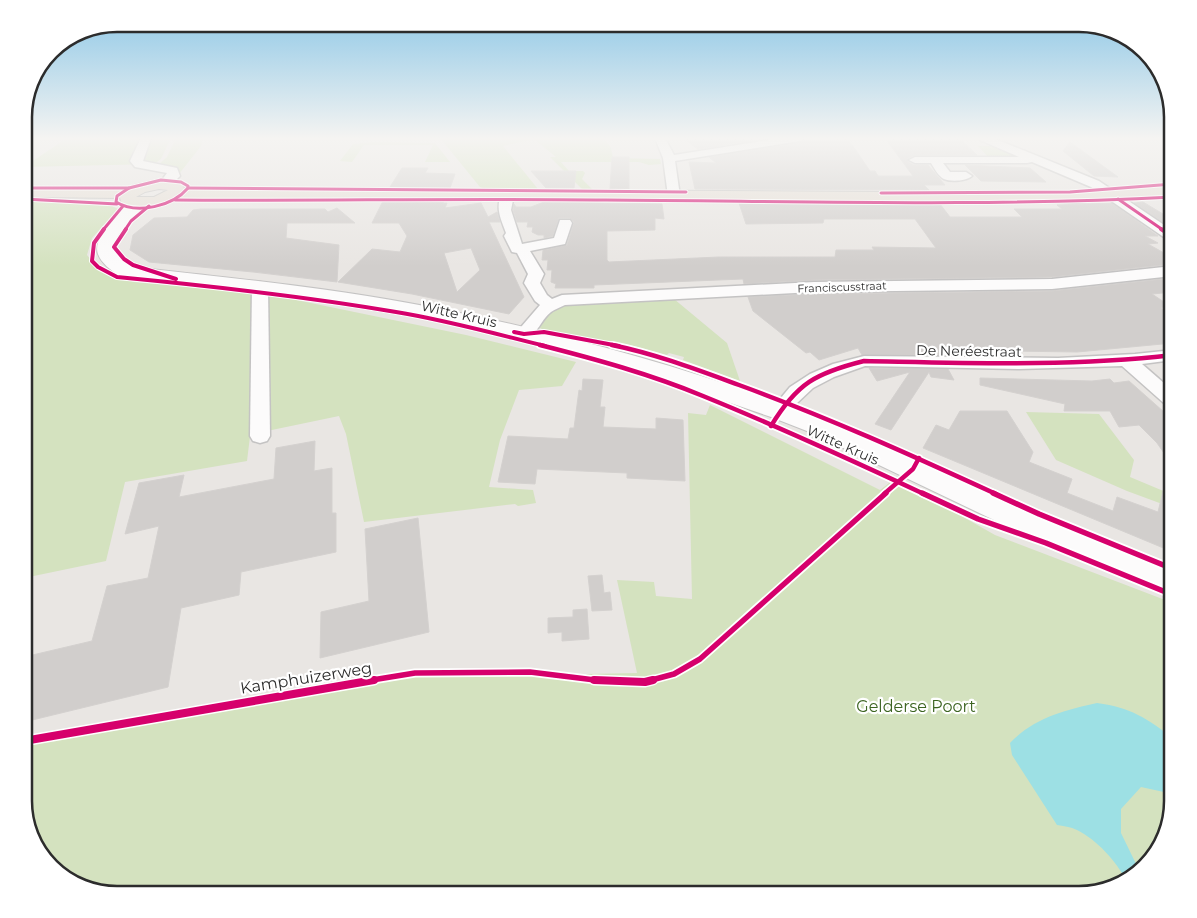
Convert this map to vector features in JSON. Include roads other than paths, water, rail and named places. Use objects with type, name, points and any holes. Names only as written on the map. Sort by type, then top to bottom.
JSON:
[{"type":"main road","points":[[33,192],[160,200],[170,188],[508,195],[960,198],[1114,196],[1164,192]]},
{"type":"main road","name":"Witte Kruis","points":[[135,198],[109,236],[104,247],[106,256],[126,272],[260,287],[434,314],[524,334],[651,368],[780,411],[854,442],[1076,544],[1164,580]]},
{"type":"street","points":[[170,188],[172,181]]},
{"type":"street","points":[[672,181],[674,196]]},
{"type":"street","points":[[1088,181],[1114,196],[1164,231]]},
{"type":"street","points":[[508,195],[504,205],[504,214],[513,234],[511,236],[516,249],[560,241],[565,223]]},
{"type":"street","points":[[521,248],[536,274],[532,283],[541,298],[550,305],[544,309],[524,334]]},
{"type":"street","name":"Franciscusstraat","points":[[550,305],[562,300],[736,290],[852,286],[921,287],[1060,284],[1164,272]]},
{"type":"street","points":[[260,287],[260,436]]},
{"type":"street","name":"De Neréestraat","points":[[780,411],[792,394],[814,379],[839,367],[864,361],[1072,364],[1128,362],[1164,356]]},
{"type":"street","points":[[1128,362],[1164,393]]},
{"type":"water","points":[[1097,703],[1109,705],[1138,715],[1164,732],[1164,792],[1141,787],[1121,809],[1121,833],[1136,864],[1122,874],[1111,858],[1092,839],[1075,829],[1057,825],[1012,755],[1010,743],[1019,734],[1050,716]]},
{"type":"park label","name":"Gelderse Poort","points":[[916,706]]}]
